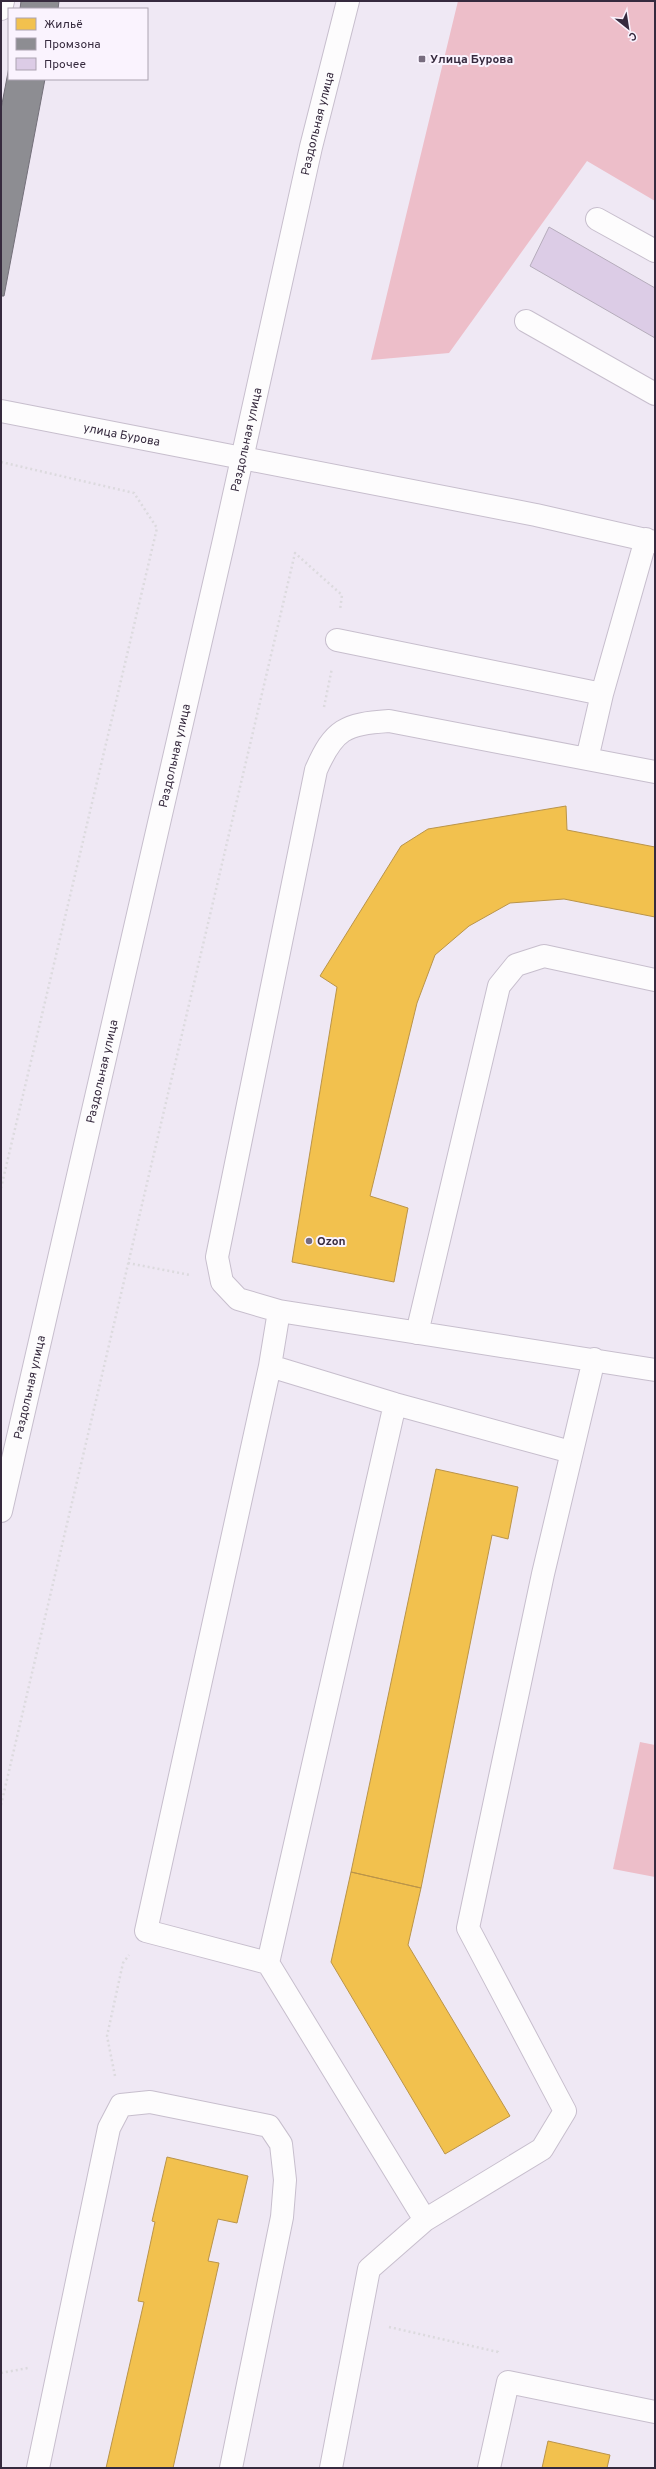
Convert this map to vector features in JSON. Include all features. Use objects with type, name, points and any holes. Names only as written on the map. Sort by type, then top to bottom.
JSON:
[{"type":"main road","points":[[1,9],[2,1]]},
{"type":"main road","name":"Раздольная улица","points":[[1,1511],[242,458],[309,155],[348,1]]},
{"type":"main road","points":[[597,219],[655,251]]},
{"type":"main road","points":[[526,321],[655,394]]},
{"type":"main road","name":"улица Бурова","points":[[1,411],[536,515],[650,540]]},
{"type":"main road","points":[[587,759],[602,694],[650,540]]},
{"type":"main road","points":[[337,640],[602,694]]},
{"type":"main road","points":[[655,772],[389,721],[362,723],[341,731],[326,747],[316,770],[217,1257],[222,1282],[238,1300],[279,1311],[594,1359],[655,1370]]},
{"type":"main road","points":[[417,1333],[500,986],[516,965],[544,956],[655,980]]},
{"type":"main road","points":[[279,1311],[270,1366],[146,1931],[268,1963],[425,2220]]},
{"type":"main road","points":[[330,2468],[369,2268],[425,2220],[542,2149],[566,2112],[468,1928],[571,1452],[594,1359]]},
{"type":"main road","points":[[270,1366],[395,1404],[571,1452]]},
{"type":"main road","points":[[268,1963],[395,1404]]},
{"type":"main road","points":[[38,2468],[109,2128],[122,2105],[150,2102],[269,2126],[281,2144],[285,2180],[282,2217],[231,2468]]},
{"type":"main road","points":[[489,2468],[508,2382],[655,2412]]},
{"type":"path","points":[[1,462],[134,493],[157,528],[1,1188]]},
{"type":"path","points":[[1,1805],[295,553]]},
{"type":"path","points":[[128,1262],[222,1282]]},
{"type":"path","points":[[122,2105],[107,2036],[123,1963],[146,1931]]},
{"type":"path","points":[[359,2320],[498,2352],[508,2382]]},
{"type":"shaded area","points":[[458,1],[655,1],[655,201],[587,161],[449,353],[371,360]]},
{"type":"shaded area","points":[[640,1742],[655,1745],[655,1877],[613,1869]]},
{"type":"building: Жильё","points":[[566,806],[567,830],[655,847],[655,917],[564,899],[510,903],[469,926],[435,955],[417,1003],[370,1196],[408,1208],[394,1282],[292,1262],[337,987],[320,976],[401,846],[428,829]]},
{"type":"building: Жильё","points":[[436,1469],[518,1487],[508,1539],[492,1535],[421,1888],[351,1872]]},
{"type":"building: Жильё","points":[[351,1872],[421,1888],[408,1945],[510,2116],[445,2154],[331,1962]]},
{"type":"building: Жильё","points":[[167,2157],[248,2176],[237,2223],[218,2219],[208,2261],[219,2263],[173,2468],[106,2468],[144,2302],[138,2301],[155,2222],[152,2221]]},
{"type":"building: Жильё","points":[[548,2441],[610,2455],[607,2468],[542,2468]]},
{"type":"building: Промзона","points":[[21,1],[59,1],[58,8],[20,8]]},
{"type":"building: Промзона","points":[[8,72],[8,80],[45,80],[4,296],[1,296],[1,109]]},
{"type":"building: Прочее","points":[[549,227],[655,288],[655,338],[530,266]]},
{"type":"place","name":"Улица Бурова","points":[[422,59]]},
{"type":"place","name":"Ozon","points":[[309,1241]]}]
